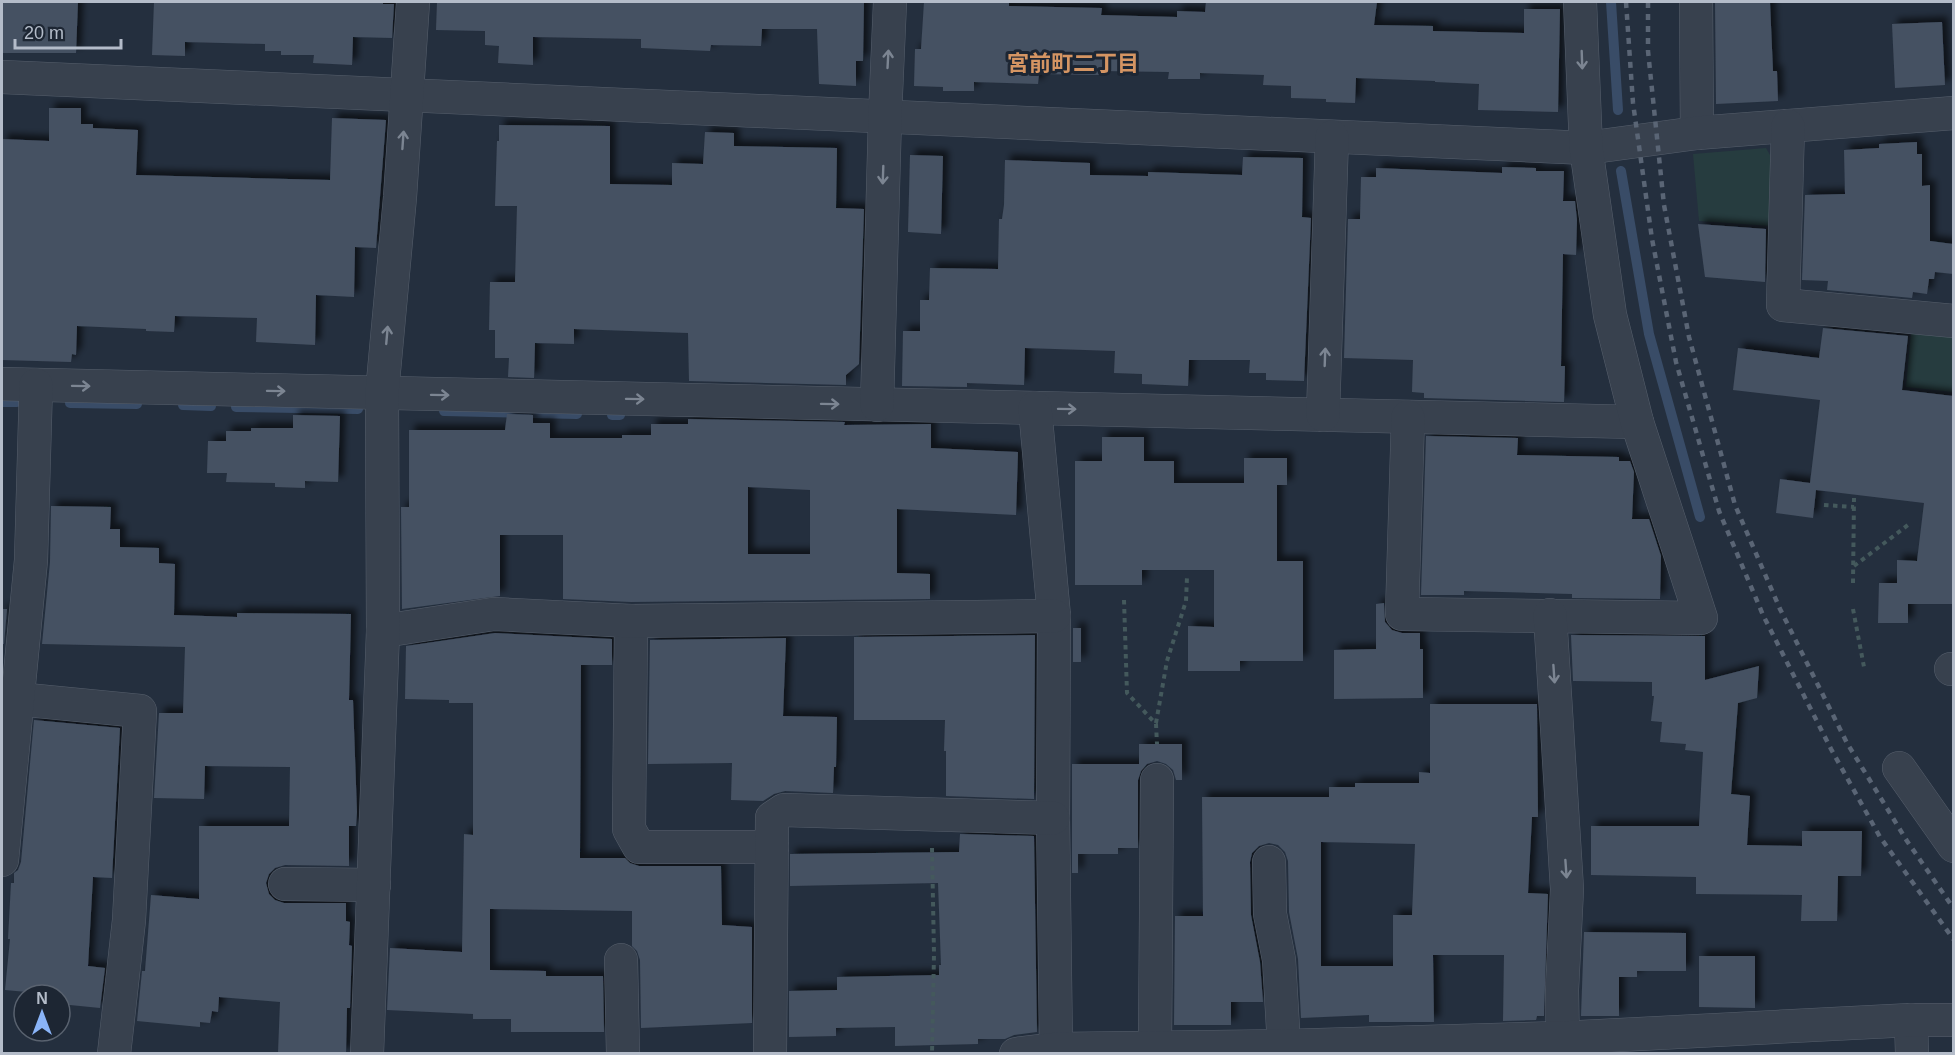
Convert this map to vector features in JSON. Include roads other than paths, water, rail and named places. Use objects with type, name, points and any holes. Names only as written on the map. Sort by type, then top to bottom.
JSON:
[{"type":"street","points":[[367,1053],[383,631],[382,393],[400,197],[413,2]]},
{"type":"street","points":[[877,405],[890,2]]},
{"type":"street","points":[[1408,417],[1402,614],[1701,618],[1637,423],[1610,315],[1586,148],[1580,2]]},
{"type":"street","points":[[1696,2],[1697,133]]},
{"type":"street","points":[[2,77],[1586,148],[1697,133],[1953,113]]},
{"type":"street","points":[[1788,126],[1784,305],[1953,321]]},
{"type":"street","points":[[1323,416],[1332,136]]},
{"type":"street","points":[[2,384],[1637,423]]},
{"type":"street","points":[[2,860],[32,560],[36,385]]},
{"type":"street","points":[[1035,408],[1054,616],[1053,818],[1056,1049]]},
{"type":"street","points":[[383,631],[494,614],[631,621],[1054,616]]},
{"type":"street","points":[[1550,615],[1567,889],[1562,1046]]},
{"type":"street","points":[[631,621],[629,828],[639,847],[772,847]]},
{"type":"street","points":[[18,699],[140,711],[129,920],[114,1053]]},
{"type":"street","points":[[1899,768],[1953,846]]},
{"type":"street","points":[[1143,1049],[1157,780]]},
{"type":"street","points":[[770,1053],[772,818],[784,810],[1053,818]]},
{"type":"street","points":[[1269,862],[1270,914],[1279,960],[1284,1046]]},
{"type":"street","points":[[285,884],[374,885]]},
{"type":"street","points":[[621,960],[623,1053]]},
{"type":"street","points":[[1911,1020],[1912,1053]]},
{"type":"street","points":[[1016,1053],[1056,1049],[1284,1046],[1562,1046],[1911,1020],[1953,1020]]},
{"type":"waterway","points":[[1611,2],[1618,110]]},
{"type":"waterway","points":[[1621,171],[1649,334],[1700,517]]},
{"type":"waterway","points":[[2,402],[17,402]]},
{"type":"waterway","points":[[70,403],[137,404]]},
{"type":"waterway","points":[[183,405],[211,406]]},
{"type":"waterway","points":[[236,407],[358,409]]},
{"type":"waterway","points":[[444,411],[577,414]]},
{"type":"waterway","points":[[612,415],[620,415]]},
{"type":"railway","points":[[1626,2],[1633,103],[1652,239],[1676,362],[1719,511],[1763,615],[1831,749],[1880,837],[1954,940]]},
{"type":"railway","points":[[1648,2],[1648,51],[1664,205],[1689,337],[1735,505],[1780,609],[1847,743],[1907,841],[1954,909]]},
{"type":"district","name":"宮前町二丁目","points":[[1073,63]]}]
